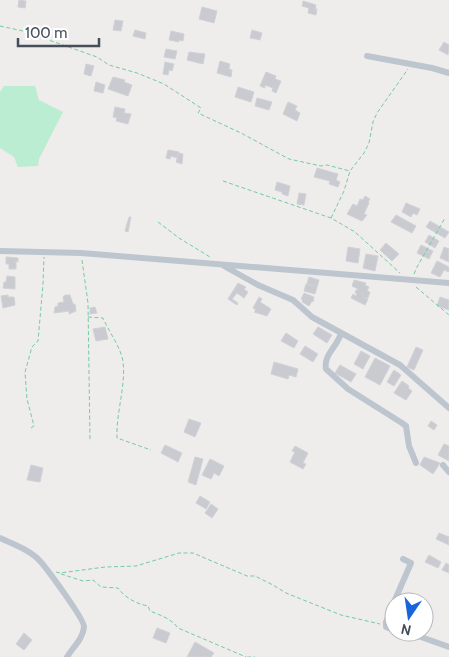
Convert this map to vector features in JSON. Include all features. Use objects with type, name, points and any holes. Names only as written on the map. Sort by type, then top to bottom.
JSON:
[{"type":"street","points":[[367,56],[414,64],[449,73]]},
{"type":"street","points":[[0,251],[81,253],[449,283]]},
{"type":"street","points":[[221,264],[258,285],[293,300],[312,316],[400,365],[449,408]]},
{"type":"street","points":[[341,333],[326,361],[326,369],[348,389],[406,426],[409,446],[416,463]]},
{"type":"street","points":[[443,465],[449,472]]},
{"type":"street","points":[[0,538],[30,553],[40,561],[76,609],[84,623],[82,636],[68,657]]},
{"type":"street","points":[[398,592],[411,563],[403,559]]},
{"type":"street","points":[[434,642],[449,647]]},
{"type":"path","points":[[0,26],[23,31],[80,51],[109,65],[137,73],[164,84],[200,108],[198,113],[241,132],[289,158],[350,171]]},
{"type":"path","points":[[331,218],[344,191],[350,171],[367,149],[377,113],[408,68],[414,64]]},
{"type":"path","points":[[223,181],[331,218],[354,232],[412,279],[417,289],[449,314]]},
{"type":"path","points":[[412,279],[445,218]]},
{"type":"path","points":[[158,222],[179,238],[221,264]]},
{"type":"path","points":[[31,428],[34,426],[27,399],[25,372],[32,347],[38,341],[44,251]]},
{"type":"path","points":[[81,253],[88,303],[90,441]]},
{"type":"path","points":[[88,317],[103,318],[123,360],[122,390],[116,422],[117,438],[151,450]]},
{"type":"path","points":[[60,574],[105,567],[136,566],[178,553],[193,553],[247,576],[256,576],[286,593],[341,615],[384,626]]},
{"type":"path","points":[[46,569],[83,581],[93,580],[101,586],[118,588],[127,597],[148,606],[150,611],[170,620],[178,628],[247,657],[255,657]]},
{"type":"green space","points":[[4,86],[35,86],[39,100],[63,112],[39,159],[38,166],[18,167],[14,157],[0,148],[0,92]]},
{"type":"building","points":[[19,0],[26,1],[25,8],[18,7]]},
{"type":"building","points":[[303,1],[316,5],[316,15],[308,13],[309,8],[302,6]]},
{"type":"building","points":[[202,7],[217,11],[214,23],[199,19]]},
{"type":"building","points":[[115,20],[123,21],[121,31],[113,30]]},
{"type":"building","points":[[135,30],[146,33],[145,39],[133,36]]},
{"type":"building","points":[[252,30],[262,33],[260,40],[250,38]]},
{"type":"building","points":[[171,31],[184,34],[183,41],[169,40]]},
{"type":"building","points":[[444,42],[449,45],[448,55],[439,50]]},
{"type":"building","points":[[166,49],[177,51],[175,59],[164,57]]},
{"type":"building","points":[[189,52],[205,54],[203,64],[187,60]]},
{"type":"building","points":[[220,61],[230,64],[229,69],[232,70],[231,77],[217,73]]},
{"type":"building","points":[[165,62],[174,64],[172,71],[169,70],[168,75],[163,74]]},
{"type":"building","points":[[86,64],[94,66],[91,76],[84,74]]},
{"type":"building","points":[[266,72],[276,76],[275,79],[281,81],[276,93],[272,91],[273,88],[265,85],[265,88],[260,86]]},
{"type":"building","points":[[113,77],[125,80],[124,82],[132,85],[128,96],[108,89]]},
{"type":"building","points":[[96,82],[105,85],[103,93],[94,91]]},
{"type":"building","points":[[238,87],[254,92],[251,102],[235,97]]},
{"type":"building","points":[[257,98],[272,102],[269,110],[255,106]]},
{"type":"building","points":[[288,102],[297,106],[295,110],[300,113],[297,121],[283,114]]},
{"type":"building","points":[[115,107],[125,109],[124,113],[131,114],[128,124],[116,121],[117,118],[113,117]]},
{"type":"building","points":[[168,150],[179,152],[177,158],[171,156],[170,159],[166,158]]},
{"type":"building","points":[[179,153],[183,154],[182,164],[176,162]]},
{"type":"building","points":[[317,168],[338,174],[336,180],[340,182],[338,187],[329,184],[330,181],[314,177]]},
{"type":"building","points":[[277,182],[290,186],[288,196],[275,190]]},
{"type":"building","points":[[299,193],[306,194],[304,205],[297,204]]},
{"type":"building","points":[[365,196],[370,199],[364,214],[367,215],[362,221],[347,214],[353,204],[357,206],[360,199],[363,200]]},
{"type":"building","points":[[406,203],[420,209],[417,215],[413,213],[411,217],[402,212]]},
{"type":"building","points":[[396,215],[416,226],[412,233],[391,222]]},
{"type":"building","points":[[129,217],[131,217],[128,232],[125,231]]},
{"type":"building","points":[[430,221],[449,232],[445,238],[426,227]]},
{"type":"building","points":[[429,235],[439,241],[435,248],[425,242]]},
{"type":"building","points":[[386,243],[399,254],[392,261],[380,250]]},
{"type":"building","points":[[421,245],[433,251],[429,259],[417,253]]},
{"type":"building","points":[[348,247],[360,249],[358,263],[346,261]]},
{"type":"building","points":[[444,247],[449,249],[449,262],[440,258]]},
{"type":"building","points":[[366,254],[378,256],[375,271],[363,268]]},
{"type":"building","points":[[6,257],[18,258],[16,269],[9,269],[9,264],[6,264]]},
{"type":"building","points":[[437,261],[449,267],[449,272],[444,270],[440,277],[431,273]]},
{"type":"building","points":[[7,276],[15,277],[15,289],[3,288]]},
{"type":"building","points":[[309,277],[319,280],[317,287],[307,284]]},
{"type":"building","points":[[354,280],[366,283],[365,285],[369,287],[367,291],[370,292],[368,298],[364,298],[368,299],[365,305],[351,298],[353,294],[356,296],[356,290],[358,290],[352,286]]},
{"type":"building","points":[[238,283],[246,287],[244,289],[248,292],[244,298],[237,293],[232,299],[238,303],[237,305],[228,299]]},
{"type":"building","points":[[306,284],[317,287],[315,294],[304,291]]},
{"type":"building","points":[[304,293],[314,297],[313,302],[309,306],[302,302],[303,300],[301,299]]},
{"type":"building","points":[[8,295],[8,297],[14,297],[15,305],[3,308],[1,296]]},
{"type":"building","points":[[70,295],[73,304],[75,304],[76,311],[69,314],[69,311],[54,313],[58,303],[64,302],[63,297]]},
{"type":"building","points":[[259,297],[262,299],[260,302],[271,309],[267,316],[254,312],[256,310],[253,308]]},
{"type":"building","points":[[440,297],[449,300],[449,310],[437,306]]},
{"type":"building","points":[[95,307],[97,313],[90,314],[90,308]]},
{"type":"building","points":[[105,327],[108,339],[96,341],[93,329]]},
{"type":"building","points":[[318,327],[332,335],[327,343],[313,334]]},
{"type":"building","points":[[286,333],[298,341],[294,348],[281,341]]},
{"type":"building","points":[[305,346],[318,354],[313,362],[300,354]]},
{"type":"building","points":[[416,347],[423,350],[414,370],[407,367]]},
{"type":"building","points":[[361,351],[370,356],[363,369],[354,364]]},
{"type":"building","points":[[375,358],[390,366],[380,385],[365,377]]},
{"type":"building","points":[[274,362],[298,369],[296,377],[289,375],[288,379],[271,374]]},
{"type":"building","points":[[340,365],[356,374],[351,382],[335,373]]},
{"type":"building","points":[[394,370],[401,375],[394,386],[387,382]]},
{"type":"building","points":[[402,381],[412,391],[406,400],[394,393]]},
{"type":"building","points":[[189,419],[201,423],[195,437],[184,432]]},
{"type":"building","points":[[431,421],[437,425],[434,430],[428,426]]},
{"type":"building","points":[[444,444],[449,446],[449,461],[438,455]]},
{"type":"building","points":[[165,445],[182,453],[178,462],[161,453]]},
{"type":"building","points":[[295,446],[308,453],[303,463],[306,464],[303,469],[290,462],[295,452],[292,451]]},
{"type":"building","points":[[195,457],[203,459],[196,485],[188,482]]},
{"type":"building","points":[[424,457],[440,463],[433,474],[420,465]]},
{"type":"building","points":[[210,459],[224,466],[219,476],[214,473],[211,479],[202,475]]},
{"type":"building","points":[[31,465],[43,468],[40,482],[27,480]]},
{"type":"building","points":[[200,496],[210,502],[206,509],[196,503]]},
{"type":"building","points":[[211,504],[218,509],[212,518],[205,513]]},
{"type":"building","points":[[439,533],[449,537],[449,545],[436,539]]},
{"type":"building","points":[[429,555],[441,562],[438,568],[425,562]]},
{"type":"building","points":[[446,563],[449,565],[449,573],[442,570]]},
{"type":"building","points":[[157,628],[170,633],[166,643],[153,638]]},
{"type":"building","points":[[24,633],[32,640],[24,650],[16,644]]},
{"type":"building","points":[[195,642],[214,653],[211,657],[187,657]]}]
